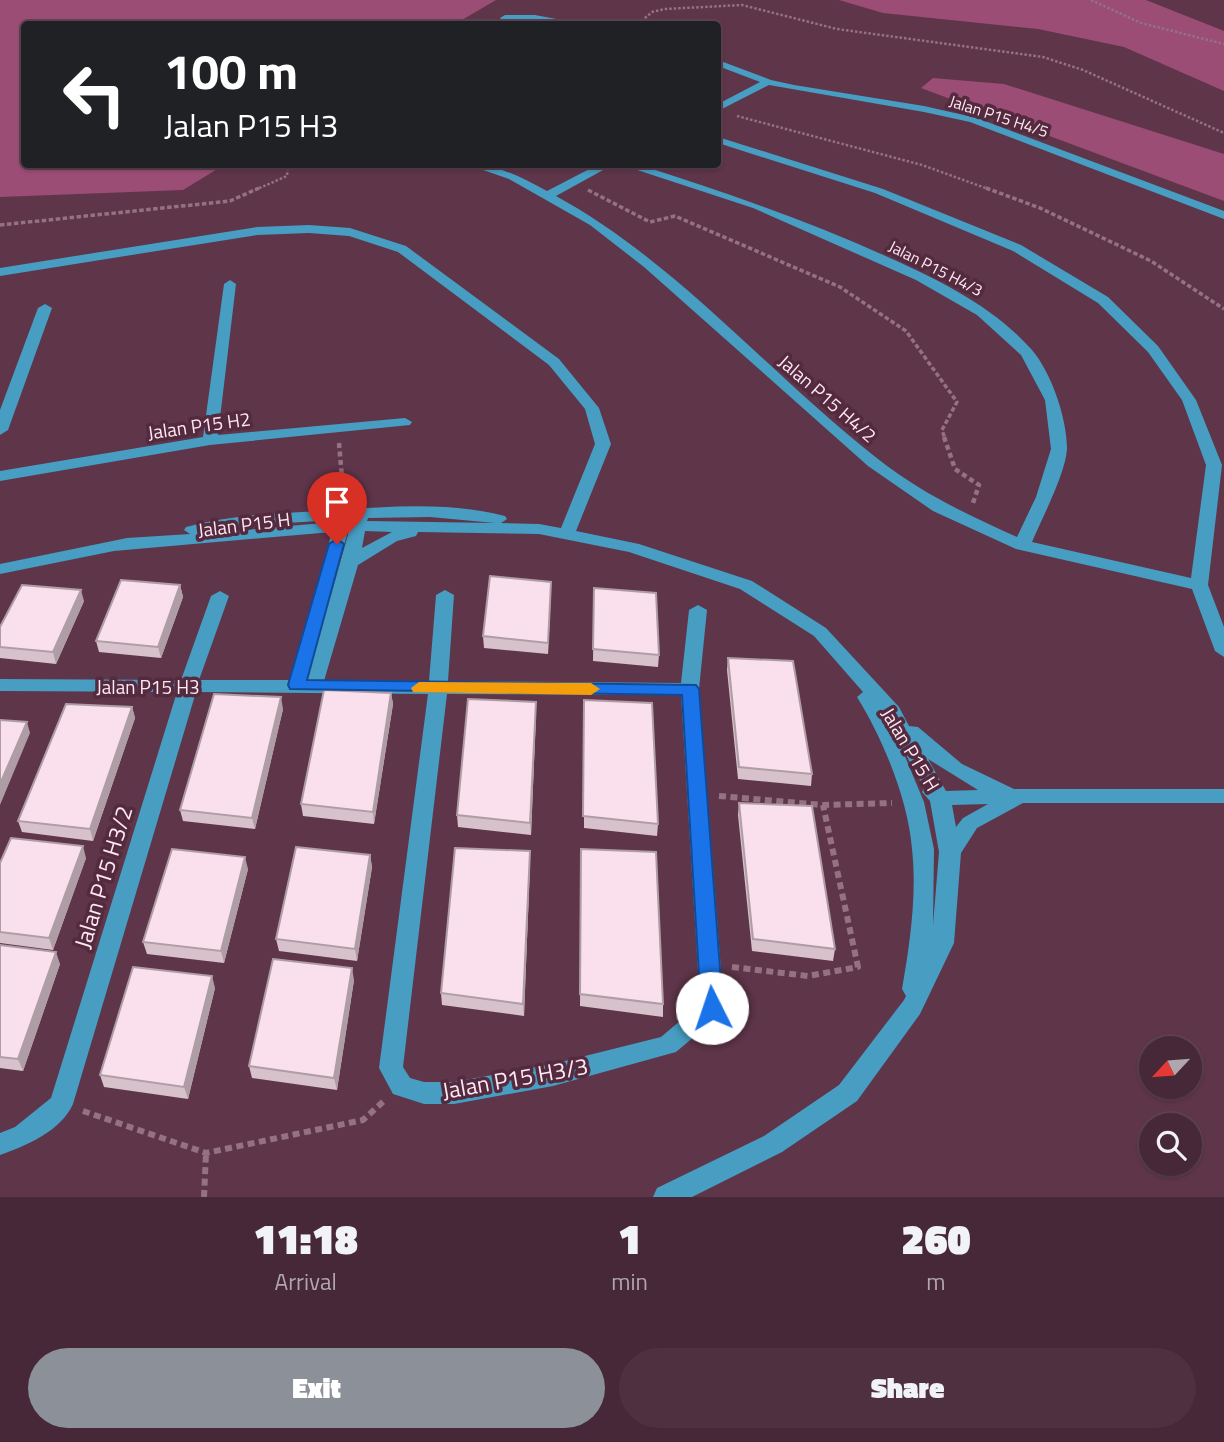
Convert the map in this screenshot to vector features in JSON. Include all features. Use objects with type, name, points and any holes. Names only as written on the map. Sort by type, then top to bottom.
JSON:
[{"type":"street","points":[[505,18],[556,21]]},
{"type":"street","name":"Jalan P15 H4/5","points":[[721,64],[768,82],[973,120],[1224,215]]},
{"type":"street","points":[[721,106],[768,82]]},
{"type":"street","points":[[721,141],[879,191],[1017,248],[1103,300],[1153,349],[1189,400],[1214,465],[1199,585],[1224,651]]},
{"type":"street","name":"Jalan P15 H4/2","points":[[484,168],[513,177],[594,222],[648,264],[873,463],[939,508],[1022,545],[1199,585]]},
{"type":"street","points":[[549,195],[601,168]]},
{"type":"street","name":"Jalan P15 H4/3","points":[[637,168],[757,206],[887,261],[982,312],[1027,353],[1052,400],[1059,449],[1044,497],[1022,545]]},
{"type":"street","points":[[0,272],[257,231],[309,229],[350,232],[402,248],[554,362],[592,408],[603,444],[567,533]]},
{"type":"street","points":[[210,440],[230,284]]},
{"type":"street","points":[[0,430],[45,308]]},
{"type":"street","name":"Jalan P15 H2","points":[[0,476],[210,440],[405,422]]},
{"type":"street","name":"Jalan P15 H","points":[[0,569],[232,521],[351,520],[456,513],[633,548],[746,585],[820,632],[892,712],[940,798],[950,852],[943,943],[912,1007],[848,1093],[773,1144],[666,1197]]},
{"type":"street","points":[[305,685],[351,520]]},
{"type":"street","name":"Jalan P15 H","points":[[116,545],[289,530],[351,520],[424,527],[539,529]]},
{"type":"street","points":[[341,562],[391,537],[424,527]]},
{"type":"street","points":[[289,530],[316,536],[341,562]]},
{"type":"street","points":[[402,1086],[391,1068],[438,689],[445,595]]},
{"type":"street","name":"Jalan P15 H3/2","points":[[61,1104],[188,687],[220,596]]},
{"type":"street","name":"Jalan P15 H3/3","points":[[402,1086],[424,1093],[454,1093],[553,1075],[668,1045],[712,1008],[690,689],[698,610]]},
{"type":"street","name":"Jalan P15 H","points":[[820,632],[878,715],[914,802],[923,849],[922,937],[912,1007]]},
{"type":"street","name":"Jalan P15 H3","points":[[0,685],[690,689]]},
{"type":"street","points":[[892,712],[933,756],[969,777],[1017,796]]},
{"type":"street","points":[[891,745],[925,788],[940,798],[1224,796]]},
{"type":"street","points":[[950,852],[970,823],[1017,796]]},
{"type":"street","points":[[923,849],[932,808],[940,798]]},
{"type":"street","points":[[0,1144],[24,1135],[61,1104]]},
{"type":"path","points":[[1091,0],[1141,23],[1224,44]]},
{"type":"path","points":[[642,21],[652,12],[665,9],[743,5],[837,29],[905,40],[1004,50],[1063,62],[1224,133]]},
{"type":"path","points":[[730,114],[922,165],[1040,208],[1151,261],[1224,309]]},
{"type":"path","points":[[0,225],[230,201],[287,176],[288,168]]},
{"type":"path","points":[[573,183],[650,222],[675,216],[840,287],[906,331],[957,402],[942,430],[955,469],[979,485],[967,520]]},
{"type":"path","points":[[338,428],[351,520]]},
{"type":"path","points":[[697,794],[823,805],[914,802]]},
{"type":"path","points":[[709,965],[808,976],[858,967],[823,805]]},
{"type":"path","points":[[61,1104],[206,1153],[363,1120],[402,1086]]},
{"type":"path","points":[[204,1197],[206,1153]]},
{"type":"shaded area","points":[[0,0],[496,0],[460,21],[21,21],[21,168],[219,168],[183,190],[0,197]]},
{"type":"shaded area","points":[[839,0],[1146,0],[1224,31],[1224,91],[1124,47],[1038,29],[883,13]]},
{"type":"shaded area","points":[[933,78],[1004,84],[1224,154],[1224,201],[921,88]]},
{"type":"building","points":[[490,576],[551,582],[548,643],[483,636]]},
{"type":"building","points":[[121,580],[180,585],[158,647],[96,641]]},
{"type":"building","points":[[22,585],[81,590],[53,652],[0,647],[0,627]]},
{"type":"building","points":[[594,588],[656,593],[659,655],[593,649]]},
{"type":"building","points":[[728,658],[793,661],[812,774],[739,767]]},
{"type":"building","points":[[324,690],[391,693],[373,812],[301,804]]},
{"type":"building","points":[[214,694],[281,697],[252,818],[180,810]]},
{"type":"building","points":[[468,699],[536,702],[530,823],[457,815]]},
{"type":"building","points":[[584,700],[652,703],[658,824],[583,816]]},
{"type":"building","points":[[66,704],[132,707],[90,829],[18,821]]},
{"type":"building","points":[[0,720],[27,722],[0,784]]},
{"type":"building","points":[[739,803],[812,806],[835,949],[753,939]]},
{"type":"building","points":[[11,838],[83,846],[49,938],[0,932],[0,863]]},
{"type":"building","points":[[296,847],[370,855],[355,949],[276,939]]},
{"type":"building","points":[[455,848],[530,851],[523,1004],[441,993]]},
{"type":"building","points":[[172,849],[245,857],[221,951],[143,942]]},
{"type":"building","points":[[581,849],[656,852],[663,1004],[580,994]]},
{"type":"building","points":[[0,945],[56,952],[18,1059],[0,1057]]},
{"type":"building","points":[[273,959],[352,968],[334,1078],[249,1066]]},
{"type":"building","points":[[133,967],[212,976],[184,1087],[100,1075]]},
{"type":"slow traffic","points":[[419,688],[591,689]]},
{"type":"route","points":[[337,544],[296,685],[438,689],[690,689],[712,1008]]}]
